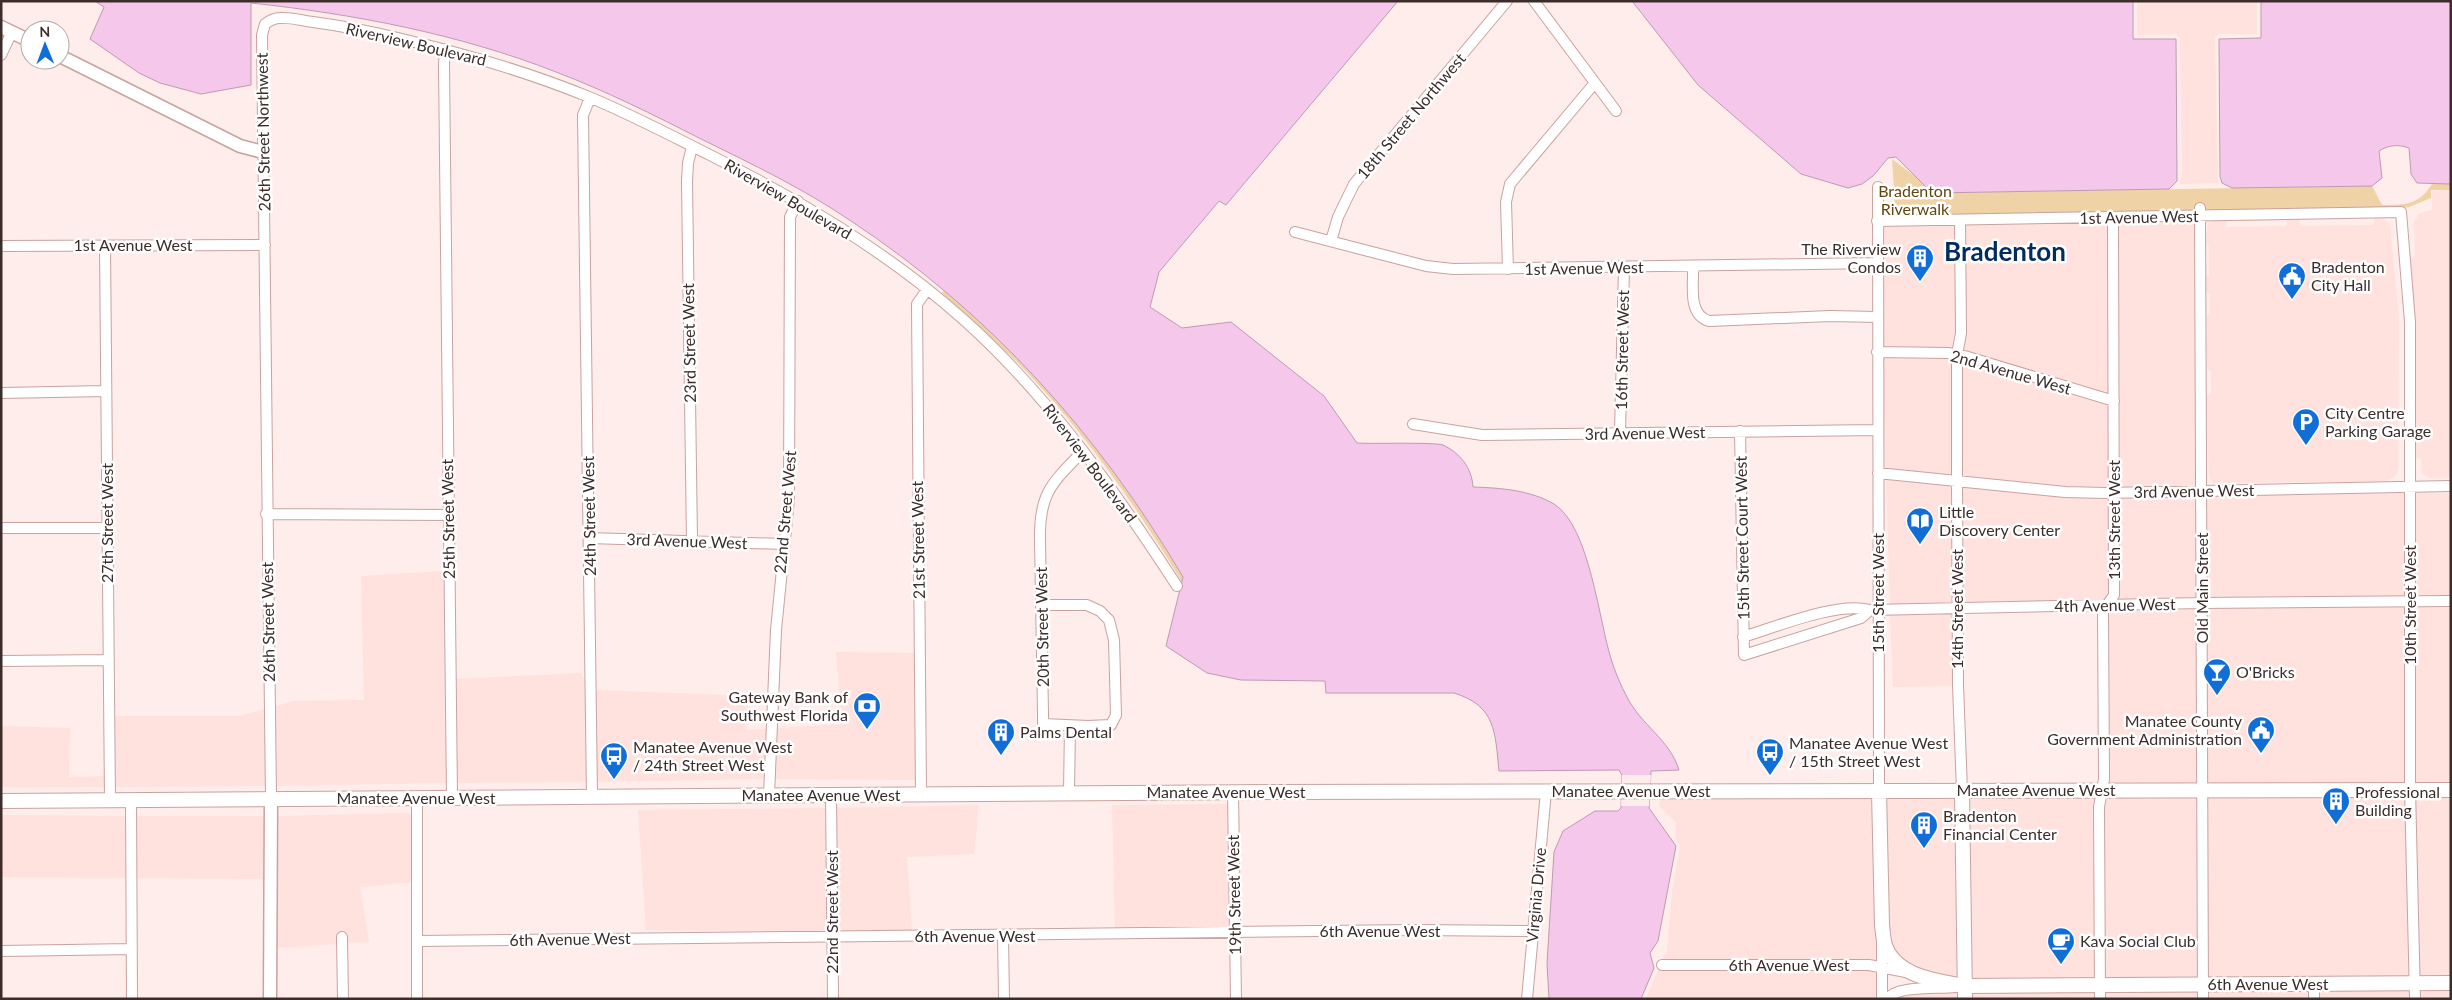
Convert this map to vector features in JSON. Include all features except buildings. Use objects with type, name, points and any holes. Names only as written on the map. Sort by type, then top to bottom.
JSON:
[{"type":"main road","name":"Manatee Avenue West","points":[[1,801],[1233,792],[2102,789],[2451,790]]},
{"type":"main road","name":"14th Street West","points":[[1962,790],[1965,992]]},
{"type":"main road","name":"15th Street West","points":[[1879,791],[1882,925]]},
{"type":"main road","name":"6th Avenue West","points":[[1882,925],[1884,945],[1889,955],[1899,966],[1915,974],[1965,992],[2203,992],[2314,984],[2451,983]]},
{"type":"street","name":"18th Street Northwest","points":[[1331,241],[1338,217],[1354,184],[1507,1]]},
{"type":"street","points":[[1534,1],[1594,84],[1616,111]]},
{"type":"street","name":"Riverview Boulevard","points":[[269,21],[279,18],[333,25],[445,49],[510,68],[590,98],[692,146],[798,201],[848,232],[964,320],[1028,385],[1061,421],[1126,507],[1177,586]]},
{"type":"street","name":"26th Street Northwest","points":[[265,244],[262,35],[263,27],[269,21]]},
{"type":"street","points":[[1,55],[7,30],[20,36]]},
{"type":"street","name":"25th Street West","points":[[445,49],[452,797]]},
{"type":"street","points":[[70,61],[240,146],[263,152]]},
{"type":"street","points":[[1508,269],[1506,202],[1510,184],[1594,84]]},
{"type":"street","name":"24th Street West","points":[[590,98],[583,115],[592,796]]},
{"type":"street","name":"23rd Street West","points":[[692,146],[688,163],[687,181],[692,541]]},
{"type":"street","name":"15th Street West","points":[[1878,187],[1878,473],[1874,610],[1879,791]]},
{"type":"street","name":"22nd Street West","points":[[769,795],[776,630],[789,499],[791,452],[790,217],[798,201]]},
{"type":"street","name":"1st Avenue West","points":[[1877,221],[2113,217],[2200,212],[2400,212]]},
{"type":"street","name":"Old Main Street","points":[[2200,212],[2203,491],[2201,603],[2203,992]]},
{"type":"street","name":"10th Street West","points":[[2400,212],[2410,322],[2410,789],[2413,983],[2415,999]]},
{"type":"street","name":"13th Street West","points":[[2100,992],[2099,807],[2104,779],[2103,611],[2114,596],[2113,217]]},
{"type":"street","name":"14th Street West","points":[[1960,220],[1961,333],[1957,355],[1957,608],[1962,790]]},
{"type":"street","name":"1st Avenue West","points":[[1295,232],[1438,268],[1508,269],[1877,263]]},
{"type":"street","name":"1st Avenue West","points":[[1,246],[265,244]]},
{"type":"street","name":"26th Street West","points":[[265,244],[266,514],[271,799],[270,999]]},
{"type":"street","name":"27th Street West","points":[[105,246],[110,800]]},
{"type":"street","points":[[1693,266],[1694,310],[1702,319],[1709,321],[1830,316],[1877,317]]},
{"type":"street","name":"16th Street West","points":[[1620,434],[1624,267]]},
{"type":"street","name":"21st Street West","points":[[921,794],[916,304],[926,290]]},
{"type":"street","name":"2nd Avenue West","points":[[1877,352],[1957,355],[2114,402]]},
{"type":"street","points":[[1,393],[106,391]]},
{"type":"street","name":"3rd Avenue West","points":[[1413,424],[1482,435],[1877,430]]},
{"type":"street","name":"15th Street Court West","points":[[1740,431],[1744,646]]},
{"type":"street","name":"20th Street West","points":[[1070,726],[1043,724],[1040,525],[1043,504],[1052,483],[1083,451]]},
{"type":"street","name":"3rd Avenue West","points":[[1878,473],[2065,492],[2115,493],[2451,486]]},
{"type":"street","points":[[266,514],[448,515]]},
{"type":"street","points":[[1,528],[107,528]]},
{"type":"street","name":"3rd Avenue West","points":[[589,538],[784,544]]},
{"type":"street","name":"4th Avenue West","points":[[1744,646],[1834,610],[1860,608],[1874,610],[2201,603],[2451,601]]},
{"type":"street","points":[[1041,605],[1088,605],[1105,615],[1113,628],[1115,720],[1111,725],[1106,726],[1070,726],[1069,793]]},
{"type":"street","name":"4th Avenue West","points":[[1744,646],[1861,618],[1874,610]]},
{"type":"street","points":[[1,661],[109,660]]},
{"type":"street","name":"Virginia Drive","points":[[1527,999],[1546,791]]},
{"type":"street","name":"19th Street West","points":[[1233,792],[1236,999]]},
{"type":"street","name":"22nd Street West","points":[[831,794],[832,999]]},
{"type":"street","points":[[416,798],[417,999]]},
{"type":"street","points":[[131,800],[132,999]]},
{"type":"street","name":"15th Street West","points":[[1882,925],[1882,999]]},
{"type":"street","name":"6th Avenue West","points":[[417,941],[1533,931]]},
{"type":"street","points":[[1002,936],[1004,999]]},
{"type":"street","points":[[342,937],[343,999]]},
{"type":"street","points":[[1,951],[132,950]]},
{"type":"street","name":"6th Avenue West","points":[[1662,965],[1869,965],[1915,974]]},
{"type":"street","points":[[2314,984],[2314,999]]},
{"type":"street","name":"6th Avenue West","points":[[1887,999],[1892,994],[1905,989],[1965,992]]},
{"type":"shaded area","points":[[95,1],[1398,1],[1226,205],[1219,201],[1159,272],[1150,307],[1182,328],[1231,322],[1324,396],[1357,443],[1443,445],[1455,452],[1468,467],[1473,487],[1505,489],[1545,499],[1554,504],[1566,516],[1576,532],[1585,553],[1607,645],[1621,684],[1633,707],[1669,750],[1679,770],[1651,771],[1649,808],[1676,846],[1658,941],[1650,953],[1654,968],[1641,999],[1549,999],[1547,963],[1554,852],[1563,831],[1595,811],[1618,811],[1621,808],[1622,775],[1619,770],[1499,771],[1491,722],[1486,713],[1468,698],[1454,693],[1326,693],[1325,681],[1241,680],[1207,673],[1166,646],[1183,577],[1150,524],[1115,474],[1077,425],[995,336],[950,295],[902,257],[833,209],[739,158],[575,79],[482,47],[406,27],[328,13],[251,3],[251,85],[201,94],[160,83],[139,73],[90,39],[104,7]]},
{"type":"shaded area","points":[[1632,1],[2133,1],[2133,39],[2176,39],[2177,181],[2169,189],[1932,193],[1896,157],[1888,158],[1873,176],[1862,184],[1848,188],[1801,174],[1698,85]]},
{"type":"shaded area","points":[[2137,1],[2257,1],[2257,34],[2219,34],[2215,37],[2218,183],[2180,184],[2182,170],[2180,37],[2176,34],[2137,35]]},
{"type":"shaded area","points":[[2261,1],[2451,1],[2451,184],[2417,183],[2411,174],[2409,148],[2397,146],[2386,147],[2379,151],[2382,178],[2372,186],[2232,188],[2222,183],[2220,176],[2219,39],[2261,38]]},
{"type":"shaded area","points":[[2451,190],[2451,478],[2430,478],[2422,473],[2421,459],[2415,458],[2409,262],[2415,255],[2414,221],[2420,213],[2432,210],[2432,191]]},
{"type":"shaded area","points":[[2375,217],[2383,218],[2390,225],[2399,319],[2398,472],[2394,477],[2385,481],[2213,483],[2209,477],[2207,424],[2207,396],[2211,392],[2211,372],[2207,368],[2207,317],[2210,313],[2210,295],[2206,291],[2206,277],[2209,275],[2209,247],[2206,243],[2208,223],[2215,220],[2226,220],[2226,227],[2287,226],[2287,219],[2299,219],[2300,226],[2373,225]]},
{"type":"shaded area","points":[[2196,221],[2198,485],[2120,487],[2118,223]]},
{"type":"shaded area","points":[[2109,223],[2109,394],[1963,350],[1966,333],[1965,225]]},
{"type":"shaded area","points":[[1955,225],[1956,332],[1953,348],[1882,347],[1882,226]]},
{"type":"shaded area","points":[[1882,358],[1952,359],[1952,475],[1885,468]]},
{"type":"shaded area","points":[[1962,361],[2109,406],[2110,487],[2065,486],[1962,476]]},
{"type":"shaded area","points":[[1886,479],[1952,486],[1952,602],[1890,604]]},
{"type":"shaded area","points":[[1961,487],[2065,497],[2110,498],[2110,594],[2105,601],[1962,602]]},
{"type":"shaded area","points":[[2406,493],[2405,596],[2206,597],[2207,496]]},
{"type":"shaded area","points":[[2415,493],[2451,493],[2451,596],[2415,596]]},
{"type":"shaded area","points":[[2198,496],[2197,598],[2117,600],[2119,595],[2120,498]]},
{"type":"shaded area","points":[[444,571],[447,783],[275,786],[274,707],[293,701],[364,700],[361,576]]},
{"type":"shaded area","points":[[2405,607],[2406,784],[2207,784],[2206,608]]},
{"type":"shaded area","points":[[2415,607],[2451,607],[2451,784],[2415,784]]},
{"type":"shaded area","points":[[2197,609],[2198,784],[2108,784],[2108,613],[2110,611]]},
{"type":"shaded area","points":[[1953,613],[1953,686],[1893,687],[1890,615]]},
{"type":"shaded area","points":[[836,652],[914,653],[916,780],[774,779],[776,728],[842,724]]},
{"type":"shaded area","points":[[581,673],[586,685],[587,782],[456,783],[455,679]]},
{"type":"shaded area","points":[[596,690],[749,696],[746,730],[766,729],[764,779],[597,782]]},
{"type":"shaded area","points":[[265,709],[266,786],[114,787],[114,716],[240,716]]},
{"type":"shaded area","points":[[1,726],[70,728],[69,777],[105,776],[105,787],[1,787]]},
{"type":"shaded area","points":[[2096,795],[2094,807],[2095,980],[1970,980],[1967,796]]},
{"type":"shaded area","points":[[2106,795],[2198,795],[2198,980],[2104,980],[2104,808]]},
{"type":"shaded area","points":[[2207,795],[2406,795],[2408,978],[2208,979]]},
{"type":"shaded area","points":[[2415,795],[2451,795],[2451,978],[2418,978]]},
{"type":"shaded area","points":[[1661,796],[1875,796],[1877,961],[1819,959],[1662,960],[1667,951],[1672,892],[1680,846],[1675,837],[1676,822],[1659,806]]},
{"type":"shaded area","points":[[1884,796],[1958,796],[1960,979],[1920,970],[1902,961],[1889,943]]},
{"type":"shaded area","points":[[1228,804],[1229,927],[1115,929],[1112,805]]},
{"type":"shaded area","points":[[979,805],[974,854],[907,857],[912,931],[837,931],[836,808]]},
{"type":"shaded area","points":[[826,808],[827,931],[646,930],[638,810]]},
{"type":"shaded area","points":[[412,813],[412,882],[360,887],[369,942],[347,943],[347,933],[338,933],[338,944],[275,948],[275,816]]},
{"type":"shaded area","points":[[1,815],[126,816],[127,878],[1,877]]},
{"type":"shaded area","points":[[136,816],[266,816],[265,911],[262,879],[136,878]]},
{"type":"shaded area","points":[[1658,970],[1868,970],[1877,972],[1877,999],[1646,999]]},
{"type":"shaded area","points":[[2319,989],[2409,989],[2410,999],[2319,999]]},
{"type":"shaded area","points":[[2419,989],[2451,989],[2451,999],[2420,999]]},
{"type":"shaded area","points":[[2198,990],[2198,999],[2104,999],[2104,991]]},
{"type":"shaded area","points":[[2208,990],[2310,990],[2310,999],[2208,999]]},
{"type":"shaded area","points":[[1970,991],[2095,991],[2095,999],[1970,999]]},
{"type":"shaded area","points":[[1961,992],[1961,999],[1893,999],[1905,995]]},
{"type":"green space","name":"Bradenton Riverwalk","points":[[1892,159],[1937,193],[2372,186],[2382,205],[2390,205],[2404,204],[2417,200],[2432,184],[2451,184],[2451,190],[2431,190],[2431,198],[2399,209],[1896,221]]},
{"type":"green space","points":[[944,290],[1015,354],[1085,432],[1146,517],[1183,577],[1182,582],[1125,494],[1062,411],[1015,360],[942,293]]},
{"type":"pier","points":[[1622,775],[1651,775],[1649,806],[1621,806]]},
{"type":"place","name":"The Riverview Condos","points":[[1920,282]]},
{"type":"place","name":"Bradenton City Hall","points":[[2292,300]]},
{"type":"place","name":"City Centre Parking Garage","points":[[2306,446]]},
{"type":"place","name":"Little Discovery Center","points":[[1920,545]]},
{"type":"place","name":"O'Bricks","points":[[2217,696]]},
{"type":"place","name":"Gateway Bank of Southwest Florida","points":[[867,730]]},
{"type":"place","name":"Manatee County Government Administration","points":[[2261,754]]},
{"type":"place","name":"Palms Dental","points":[[1001,756]]},
{"type":"place","name":"Manatee Avenue West / 15th Street West","points":[[1770,776]]},
{"type":"place","name":"Manatee Avenue West / 24th Street West","points":[[614,780]]},
{"type":"place","name":"Professional Building","points":[[2336,825]]},
{"type":"place","name":"Bradenton Financial Center","points":[[1924,849]]},
{"type":"place","name":"Kava Social Club","points":[[2061,965]]},
{"type":"district","name":"Bradenton","points":[[2005,252]]}]
